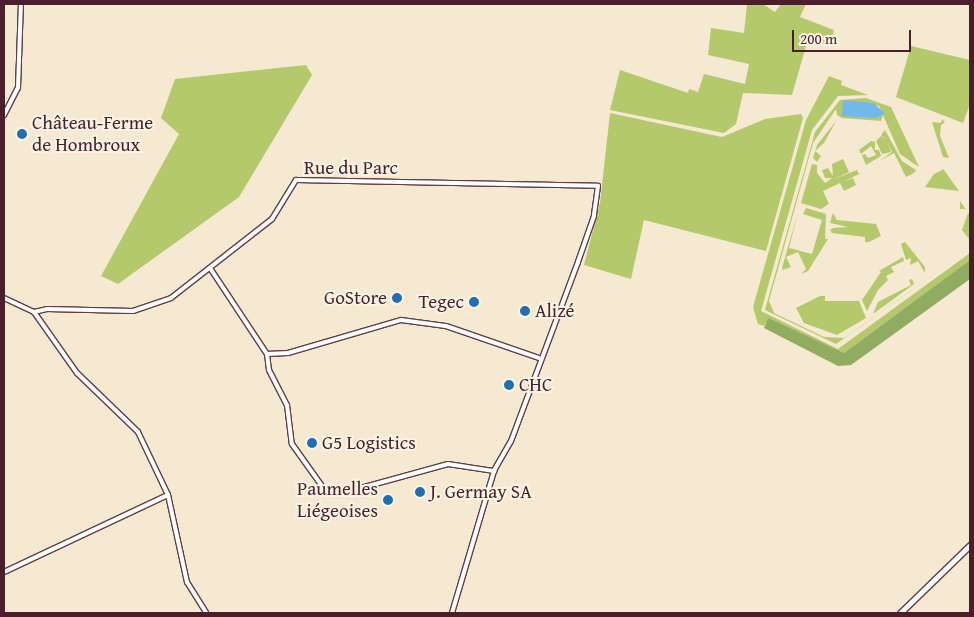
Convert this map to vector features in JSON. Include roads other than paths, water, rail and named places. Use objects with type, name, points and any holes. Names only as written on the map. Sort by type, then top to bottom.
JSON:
[{"type":"main road","points":[[900,613],[970,546]]},
{"type":"street","points":[[4,115],[18,88],[21,4]]},
{"type":"street","name":"Rue du Parc","points":[[34,312],[47,309],[133,312],[151,308],[170,298],[272,219],[296,180],[598,186],[592,223],[539,358]]},
{"type":"street","points":[[210,268],[267,354],[269,370],[282,390],[292,444],[327,493],[339,494],[448,464],[494,471]]},
{"type":"street","points":[[4,298],[34,312],[77,373],[138,432],[168,495],[187,582],[206,613]]},
{"type":"street","points":[[267,354],[288,353],[401,320],[446,326],[539,358],[511,441],[494,471],[452,613]]},
{"type":"street","points":[[4,572],[168,495]]},
{"type":"water","points":[[843,100],[874,103],[885,114],[876,118],[842,116]]},
{"type":"place","name":"Château-Ferme de Hombroux","points":[[22,134]]},
{"type":"place","name":"GoStore","points":[[397,298]]},
{"type":"place","name":"Tegec","points":[[474,302]]},
{"type":"place","name":"Alizé","points":[[525,311]]},
{"type":"place","name":"CHC","points":[[509,385]]},
{"type":"place","name":"G5 Logistics","points":[[312,443]]},
{"type":"place","name":"J. Germay SA","points":[[420,492]]},
{"type":"place","name":"Paumelles Liégeoises","points":[[388,500]]}]
